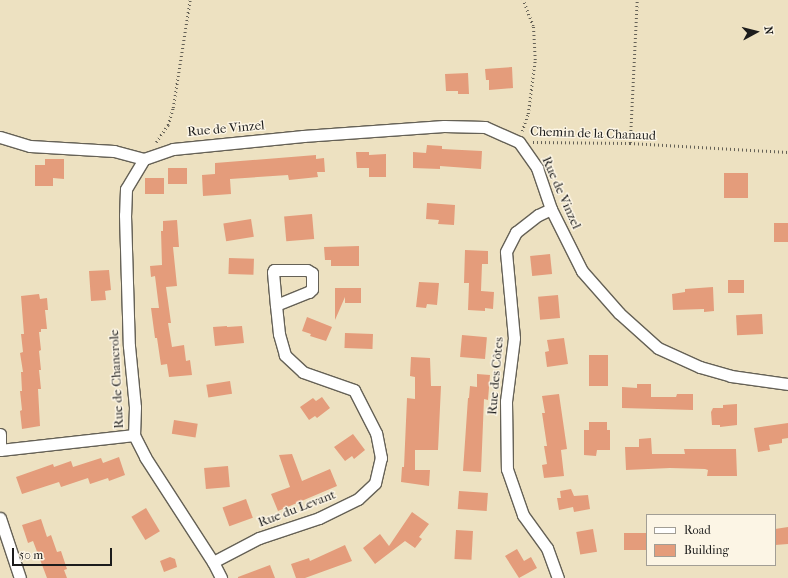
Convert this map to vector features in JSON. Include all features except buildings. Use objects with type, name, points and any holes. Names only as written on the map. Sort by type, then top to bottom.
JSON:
[{"type":"street","name":"Rue de Vinzel","points":[[144,159],[172,148],[303,136],[444,126],[486,127],[519,142],[537,168],[551,209],[582,271],[619,313],[658,348],[700,367],[731,376],[788,384]]},
{"type":"street","points":[[0,137],[30,146],[114,152],[144,159]]},
{"type":"street","name":"Rue de Chancrole","points":[[144,159],[126,189],[125,215],[129,346],[135,407],[134,435],[145,457],[213,562],[221,578]]},
{"type":"street","name":"Rue des Côtes","points":[[551,209],[538,215],[516,232],[506,252],[514,338],[506,401],[506,470],[523,515],[547,548],[558,578]]},
{"type":"street","name":"Rue du Levant","points":[[213,562],[259,538],[319,518],[358,499],[375,483],[381,458],[376,433],[354,390],[303,372],[286,355],[279,334],[276,305]]},
{"type":"street","points":[[0,434],[0,450],[134,435]]},
{"type":"street","points":[[0,518],[20,578]]},
{"type":"path","points":[[144,159],[168,125],[173,108],[190,0]]},
{"type":"path","name":"Chemin de la Chanaud","points":[[523,0],[532,26],[535,60],[528,114],[519,142],[630,144],[788,152]]},
{"type":"path","points":[[630,144],[637,0]]}]
